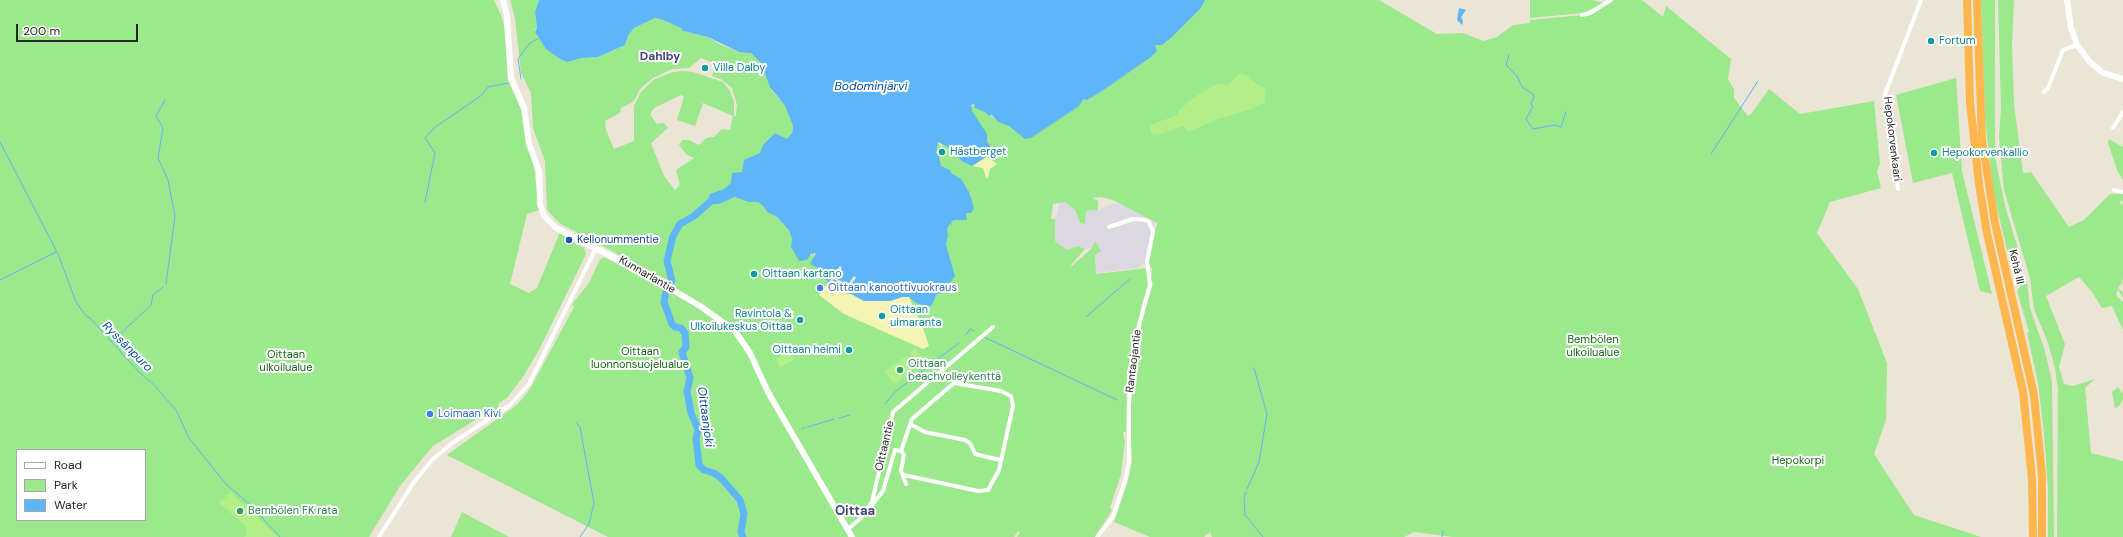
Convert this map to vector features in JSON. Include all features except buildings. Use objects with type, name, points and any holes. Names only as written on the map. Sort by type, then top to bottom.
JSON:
[{"type":"highway","name":"Kehä III","points":[[1967,0],[1970,102],[1979,184],[1987,233],[2023,392],[2032,479],[2032,537]]},
{"type":"highway","name":"Kehä III","points":[[1977,0],[1982,140],[1995,223],[2034,395],[2042,475],[2042,537]]},
{"type":"main road","name":"Kunnarlantie","points":[[503,0],[507,16],[511,78],[524,108],[529,144],[539,171],[542,210],[548,222],[700,306],[730,327],[740,337],[750,353],[768,392],[852,537]]},
{"type":"main road","points":[[2067,0],[2071,28],[2077,44],[2090,62],[2103,73],[2123,79]]},
{"type":"street","points":[[1582,15],[1590,13],[1611,0]]},
{"type":"street","name":"Hepokorvenkaari","points":[[1898,190],[1885,94],[1921,0]]},
{"type":"street","points":[[2044,92],[2048,88],[2063,50],[2077,44]]},
{"type":"street","points":[[2113,128],[2123,112]]},
{"type":"street","points":[[2114,190],[2123,192]]},
{"type":"street","name":"Rantaojantie","points":[[1097,537],[1112,517],[1125,481],[1129,461],[1129,406],[1131,376],[1138,329],[1150,285],[1150,273],[1147,262],[1153,232],[1149,222],[1146,220],[1133,219],[1109,227]]},
{"type":"street","points":[[379,537],[414,482],[432,460],[451,444],[510,405],[529,384],[596,248]]},
{"type":"street","name":"Oittaantie","points":[[848,529],[860,519],[870,506],[894,412],[993,327]]},
{"type":"street","points":[[904,475],[984,492],[988,490],[995,478],[1013,406],[1010,396],[1002,390],[954,383],[915,415],[910,424],[901,451],[904,455],[901,470],[906,484]]},
{"type":"street","points":[[910,424],[925,432],[965,440],[970,443],[975,454],[1000,460]]},
{"type":"street","points":[[870,506],[881,496],[894,452],[898,450],[901,451]]},
{"type":"shaded area","points":[[1061,199],[1075,210],[1080,223],[1085,224],[1086,211],[1098,210],[1115,203],[1122,204],[1155,223],[1149,260],[1138,268],[1096,273],[1095,241],[1092,248],[1085,249],[1078,246],[1067,250],[1055,241],[1054,223]]},
{"type":"green space","name":"Oittaan ulkoilualue","points":[[0,0],[494,0],[504,25],[508,80],[521,109],[534,167],[539,210],[527,214],[510,284],[529,293],[537,288],[560,232],[567,237],[566,239],[584,248],[586,254],[540,348],[523,377],[507,398],[499,403],[498,406],[500,406],[496,410],[488,412],[433,446],[400,486],[369,537],[0,537]]},
{"type":"green space","name":"Bembölen ulkoilualue","points":[[510,0],[539,0],[535,12],[537,28],[535,30],[547,49],[560,59],[567,62],[582,58],[598,57],[625,45],[628,36],[634,28],[655,18],[681,28],[683,31],[708,37],[719,44],[739,52],[748,52],[754,55],[762,64],[773,92],[785,106],[793,126],[792,133],[776,155],[708,200],[711,204],[719,204],[735,197],[758,202],[787,226],[807,258],[815,252],[813,257],[815,256],[828,281],[827,283],[858,297],[947,252],[944,236],[946,224],[955,219],[964,218],[971,202],[944,172],[933,155],[937,142],[942,147],[942,144],[947,145],[963,162],[973,166],[968,107],[975,105],[997,120],[1185,0],[1379,0],[1437,34],[1463,33],[1483,41],[1497,37],[1513,25],[1530,23],[1530,20],[1583,15],[1612,0],[1642,0],[1663,17],[1666,6],[1731,59],[1728,79],[1734,89],[1734,98],[1748,116],[1752,113],[1769,89],[1800,114],[1874,101],[1880,164],[1877,171],[1881,188],[1830,202],[1817,233],[1858,289],[1887,363],[1886,420],[1874,454],[1914,515],[1981,537],[1453,537],[1414,532],[1404,537],[1212,537],[1210,532],[1204,537],[1150,537],[1114,522],[1128,481],[1132,461],[1130,415],[1132,375],[1145,306],[1153,283],[1151,282],[1152,269],[1148,262],[1157,223],[1113,200],[1100,197],[1093,198],[1098,201],[1098,210],[1086,211],[1085,224],[1080,223],[1075,210],[1065,202],[1053,204],[1051,219],[1055,219],[1055,241],[1067,250],[1078,246],[1085,249],[1071,265],[1072,266],[1092,248],[1095,241],[1101,251],[1095,255],[1096,274],[1147,268],[1148,285],[1142,304],[1127,372],[1126,432],[1123,432],[1125,442],[1121,474],[1110,508],[1112,510],[1095,537],[1017,537],[1020,533],[1018,531],[1014,537],[608,537],[447,455],[518,404],[530,389],[574,307],[572,304],[589,283],[599,261],[604,257],[667,291],[667,280],[559,223],[547,210],[545,161],[533,128],[531,93],[521,73],[515,18]],"holes":[[[701,58],[716,64],[712,76],[721,79],[732,88],[737,105],[736,116],[734,116],[734,102],[730,91],[723,82],[693,72],[673,72],[653,80],[641,92],[634,106],[634,141],[614,149],[606,130],[605,121],[620,113],[621,108],[633,102],[641,88],[653,78],[672,69],[689,68]],[[681,95],[684,97],[677,120],[695,126],[703,103],[733,116],[730,130],[722,129],[714,137],[706,138],[699,145],[689,140],[682,140],[679,145],[687,155],[694,158],[676,170],[680,185],[675,190],[664,176],[651,143],[668,128],[664,123],[657,124],[650,114],[654,108]]]},
{"type":"green space","points":[[1530,0],[1591,0],[1605,3],[1583,13],[1530,18]]},
{"type":"green space","points":[[1981,0],[1995,0],[1995,156],[2005,206],[2020,255],[2016,257],[2014,262],[2010,263],[1994,195],[1990,164],[1985,118]]},
{"type":"green space","points":[[1998,0],[2014,0],[2012,45],[2014,104],[2023,173],[2031,172],[2069,227],[2084,220],[2110,194],[2123,194],[2123,200],[2119,203],[2121,205],[2123,203],[2123,276],[2122,283],[2118,288],[2123,292],[2123,298],[2118,289],[2116,295],[2123,302],[2123,330],[2112,306],[2102,308],[2092,292],[2079,277],[2046,296],[2065,344],[2059,367],[2064,384],[2073,386],[2095,379],[2085,388],[2091,453],[2123,461],[2123,537],[2057,537],[2058,389],[2055,368],[2048,343],[2034,309],[2030,278],[2004,190],[1999,137],[2001,108]]},
{"type":"green space","points":[[1240,73],[1247,75],[1255,83],[1265,88],[1265,102],[1252,109],[1215,120],[1193,130],[1188,131],[1184,126],[1160,134],[1151,133],[1150,125],[1178,115],[1179,110],[1199,94],[1217,84],[1229,85]]},
{"type":"green space","points":[[1956,78],[1962,171],[1992,294],[1980,291],[1952,173],[1913,183],[1896,95]]},
{"type":"green space","points":[[2109,139],[2123,147],[2123,180],[2117,170],[2108,143]]},
{"type":"green space","points":[[2024,280],[2027,281],[2030,308],[2045,351],[2052,381],[2054,537],[2048,537],[2048,489],[2038,383],[2027,333],[2029,332],[2017,291]]},
{"type":"green space","points":[[915,348],[925,361],[919,366],[909,353]]},
{"type":"green space","points":[[789,352],[793,360],[780,367],[776,359]]},
{"type":"green space","name":"Oittaan beachvolleykenttä","points":[[906,356],[915,368],[894,384],[885,372]]},
{"type":"green space","points":[[2118,387],[2123,394],[2123,399],[2119,406],[2115,408],[2112,392]]},
{"type":"green space","name":"Bembölen FK rata","points":[[231,492],[278,537],[244,537],[247,534],[246,526],[219,503]]},
{"type":"green space","points":[[462,512],[509,537],[451,537]]},
{"type":"sand","points":[[987,157],[997,164],[990,169],[988,178],[986,178],[983,168],[972,166]]},
{"type":"sand","name":"Oittaan uimaranta","points":[[829,282],[839,292],[851,294],[864,301],[890,301],[902,297],[909,297],[923,328],[929,346],[923,349],[844,314],[819,295]]},
{"type":"water","name":"Bodominjärvi","points":[[539,0],[1205,0],[1200,9],[1172,37],[1162,45],[1155,45],[1157,51],[1151,57],[1102,91],[1087,100],[1083,99],[1079,106],[1031,138],[1025,139],[1009,126],[998,122],[992,115],[989,116],[985,112],[975,108],[974,104],[971,105],[972,111],[987,134],[987,142],[990,145],[990,154],[972,166],[963,162],[948,147],[938,142],[936,153],[939,157],[941,166],[950,170],[952,174],[961,179],[969,192],[974,208],[971,213],[966,213],[967,220],[954,220],[951,222],[952,225],[950,224],[947,229],[948,235],[946,245],[955,276],[943,292],[936,295],[932,305],[928,307],[916,303],[909,297],[902,297],[890,301],[864,301],[851,294],[839,292],[829,282],[826,283],[828,281],[822,278],[820,269],[810,264],[816,253],[811,254],[807,260],[799,261],[791,247],[792,239],[789,230],[777,217],[767,212],[758,202],[749,202],[735,197],[719,204],[710,204],[708,200],[710,194],[724,189],[731,183],[732,173],[742,172],[744,160],[760,153],[763,145],[775,133],[787,139],[792,133],[793,126],[785,106],[770,87],[761,63],[751,53],[739,52],[708,37],[683,31],[681,28],[655,18],[634,28],[628,36],[625,45],[598,57],[582,58],[567,62],[546,49],[535,32],[537,28],[535,12]]},
{"type":"water","points":[[1459,8],[1466,10],[1461,17],[1463,21],[1462,25],[1457,20]]},
{"type":"pier","points":[[840,266],[842,268],[835,277],[847,286],[854,276],[856,278],[843,294],[846,287],[834,279],[831,283],[829,282]]},
{"type":"waterway","points":[[521,79],[518,59],[529,44],[539,38]]},
{"type":"waterway","points":[[1509,55],[1506,65],[1517,76],[1522,87],[1533,94],[1534,97],[1531,104],[1533,107],[1526,119],[1533,129],[1555,125],[1561,127],[1566,112]]},
{"type":"waterway","points":[[1711,154],[1758,81]]},
{"type":"waterway","points":[[425,202],[435,153],[425,138],[434,128],[482,95],[488,87],[508,83]]},
{"type":"waterway","points":[[165,100],[156,116],[163,128],[158,158],[168,180],[175,216],[166,284]]},
{"type":"waterway","name":"Ryssänpuro","points":[[0,142],[58,254],[76,302],[86,316],[90,318],[176,410],[189,438],[225,483],[249,504],[280,537]]},
{"type":"waterway","name":"Oittaanjoki","points":[[672,281],[667,261],[673,236],[680,224],[694,216],[710,202]]},
{"type":"waterway","points":[[0,280],[56,252]]},
{"type":"waterway","points":[[1086,317],[1130,279]]},
{"type":"waterway","points":[[113,341],[151,305],[153,295],[163,287]]},
{"type":"waterway","name":"Oittaanjoki","points":[[666,291],[664,302],[672,324],[675,327],[681,328],[685,333],[686,347],[682,352],[690,378],[687,391],[691,413],[698,429],[696,439],[699,465],[704,470],[714,473],[721,478],[740,500],[744,514],[741,532],[743,537]]},
{"type":"waterway","points":[[966,335],[970,329],[974,331]]},
{"type":"waterway","points":[[984,337],[1117,400]]},
{"type":"waterway","points":[[931,364],[959,343]]},
{"type":"waterway","points":[[1247,489],[1259,462],[1267,414],[1254,368]]},
{"type":"waterway","points":[[885,404],[895,392],[925,369]]},
{"type":"waterway","points":[[839,418],[850,415]]},
{"type":"waterway","points":[[808,427],[834,419]]},
{"type":"waterway","points":[[576,423],[580,427],[594,503],[589,524],[580,537]]},
{"type":"waterway","points":[[1246,492],[1244,498],[1245,515],[1263,537]]},
{"type":"waterway","points":[[1442,537],[1443,531]]},
{"type":"place","name":"Fortum","points":[[1931,41]]},
{"type":"place","name":"Villa Dalby","points":[[705,68]]},
{"type":"place","name":"Hästberget","points":[[942,152]]},
{"type":"place","name":"Hepokorvenkallio","points":[[1934,153]]},
{"type":"place","name":"Kellonummentie","points":[[569,240]]},
{"type":"place","name":"Oittaan kartano","points":[[754,274]]},
{"type":"place","name":"Oittaan kanoottivuokraus","points":[[820,288]]},
{"type":"place","name":"Oittaan uimaranta","points":[[882,316]]},
{"type":"place","name":"Ravintola & Ulkoilukeskus Oittaa","points":[[800,320]]},
{"type":"place","name":"Oittaan helmi","points":[[849,350]]},
{"type":"place","name":"Oittaan beachvolleykenttä","points":[[900,370]]},
{"type":"place","name":"Loimaan Kivi","points":[[430,414]]},
{"type":"place","name":"Bembölen FK rata","points":[[240,511]]},
{"type":"district","name":"Dahlby","points":[[660,57]]},
{"type":"district","name":"Oittaa","points":[[855,512]]},
{"type":"park label","name":"Oittaan luonnonsuojelualue","points":[[640,358]]},
{"type":"park label","name":"Hepokorpi","points":[[1798,461]]}]
